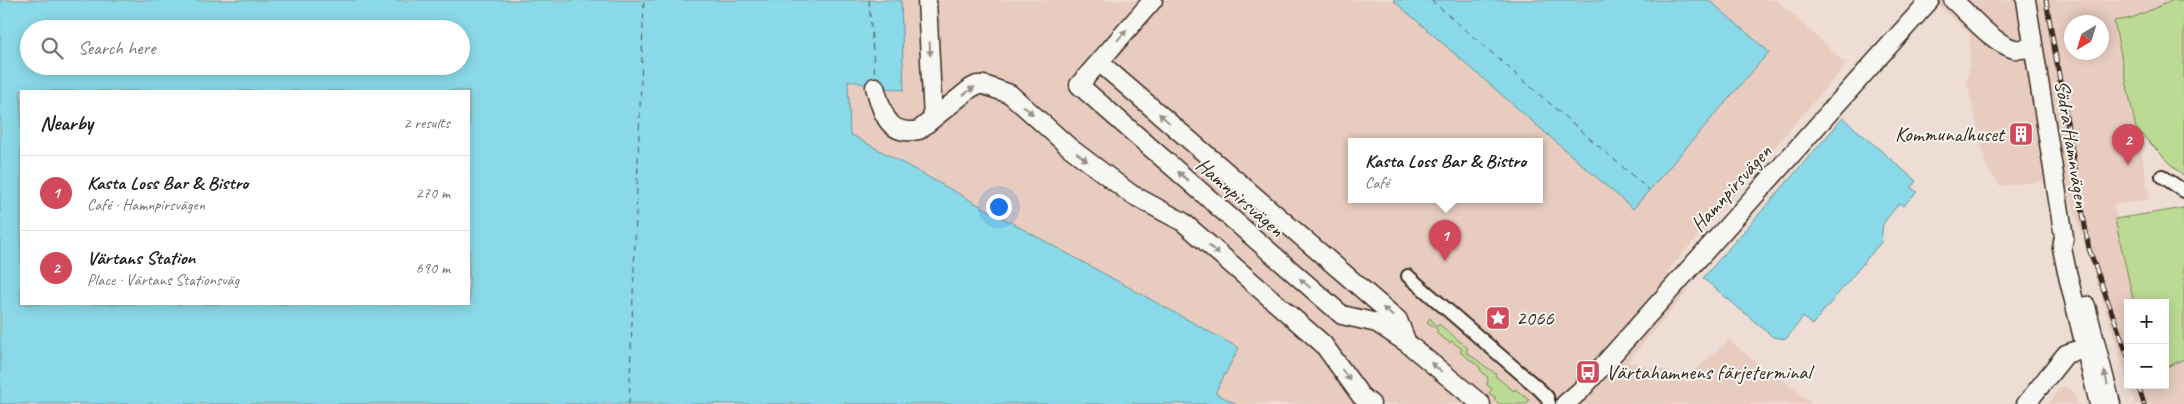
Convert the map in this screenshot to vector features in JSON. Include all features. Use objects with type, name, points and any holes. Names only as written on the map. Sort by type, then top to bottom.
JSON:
[{"type":"main road","points":[[927,0],[933,119]]},
{"type":"main road","name":"Hamnpirsvägen","points":[[1153,0],[1078,85],[1342,315],[1377,323],[1407,343],[1481,404]]},
{"type":"main road","name":"Hamnpirsvägen","points":[[1564,404],[1580,391],[1930,0]]},
{"type":"main road","points":[[1952,0],[2005,45],[2016,49],[2033,48]]},
{"type":"main road","name":"Södra Hamnvägen","points":[[2026,0],[2064,237],[2064,257],[2090,354],[2098,404]]},
{"type":"main road","name":"Hamnpirsvägen","points":[[1099,62],[1398,320],[1407,343]]},
{"type":"main road","points":[[876,87],[883,113],[890,124],[897,129],[910,132],[919,130],[970,88],[977,85],[984,85],[1010,94],[1069,147],[1131,194],[1182,222],[1323,344],[1361,396],[1371,404]]},
{"type":"main road","points":[[2026,404],[2066,354],[2090,354]]},
{"type":"main road","name":"Södra Hamnvägen","points":[[2090,354],[2111,404]]},
{"type":"street","points":[[2162,176],[2184,191]]},
{"type":"street","points":[[1408,276],[1538,389],[1546,397],[1549,404]]},
{"type":"shaded area","points":[[901,0],[1393,0],[1633,208],[1769,52],[1709,0],[1777,0],[1846,64],[1667,272],[1688,291],[1627,362],[1689,376],[1729,340],[1760,366],[1784,380],[1811,404],[1236,404],[1215,393],[1239,348],[850,134],[848,80],[875,87],[904,90]]},
{"type":"shaded area","points":[[1932,0],[2020,0],[2050,180],[2000,186],[1987,168],[1967,82],[1970,67],[1970,34]]},
{"type":"shaded area","points":[[2036,0],[2174,0],[2132,18],[2115,21],[2136,129],[2144,139],[2140,146],[2150,199],[2113,205],[2133,299],[2124,299],[2124,368],[2065,181]]},
{"type":"shaded area","points":[[2184,359],[2184,404],[2135,404],[2130,389],[2169,389],[2169,366]]},
{"type":"shaded area","points":[[2061,387],[2072,390],[2077,404],[2048,404]]},
{"type":"green space","points":[[2174,0],[2184,0],[2184,177],[2136,129],[2114,21],[2132,18]]},
{"type":"green space","points":[[2184,208],[2184,359],[2169,366],[2169,299],[2133,299],[2115,219]]},
{"type":"green space","points":[[1430,318],[1437,327],[1439,324],[1468,348],[1466,352],[1496,374],[1495,376],[1514,391],[1515,389],[1529,400],[1527,404],[1499,404],[1494,400],[1496,398],[1489,393],[1492,389],[1487,385],[1488,378],[1480,370],[1481,368],[1460,352],[1462,349],[1436,333],[1438,330],[1427,322]]},
{"type":"water","points":[[0,0],[901,0],[904,90],[875,87],[848,80],[850,134],[1239,348],[1215,393],[1236,404],[0,404]]},
{"type":"water","points":[[1393,0],[1709,0],[1769,52],[1633,209]]},
{"type":"water","points":[[1843,118],[1916,181],[1911,188],[1917,192],[1903,206],[1899,203],[1883,224],[1881,242],[1812,325],[1803,317],[1786,339],[1773,337],[1703,278]]},
{"type":"ferry route","points":[[629,404],[644,0]]},
{"type":"ferry route","points":[[869,0],[875,79]]},
{"type":"ferry route","points":[[1431,0],[1649,190]]},
{"type":"railway","points":[[2046,0],[2089,249],[2124,346]]},
{"type":"railway","points":[[2139,389],[2144,404]]},
{"type":"place","name":"Kommunalhuset","points":[[2021,134]]},
{"type":"place","name":"Värtans Station","points":[[2128,165]]},
{"type":"place","name":"Kasta Loss Bar & Bistro","points":[[1445,261]]},
{"type":"place","name":"2066","points":[[1498,318]]},
{"type":"place","name":"Värtahamnens färjeterminal","points":[[1588,372]]}]
